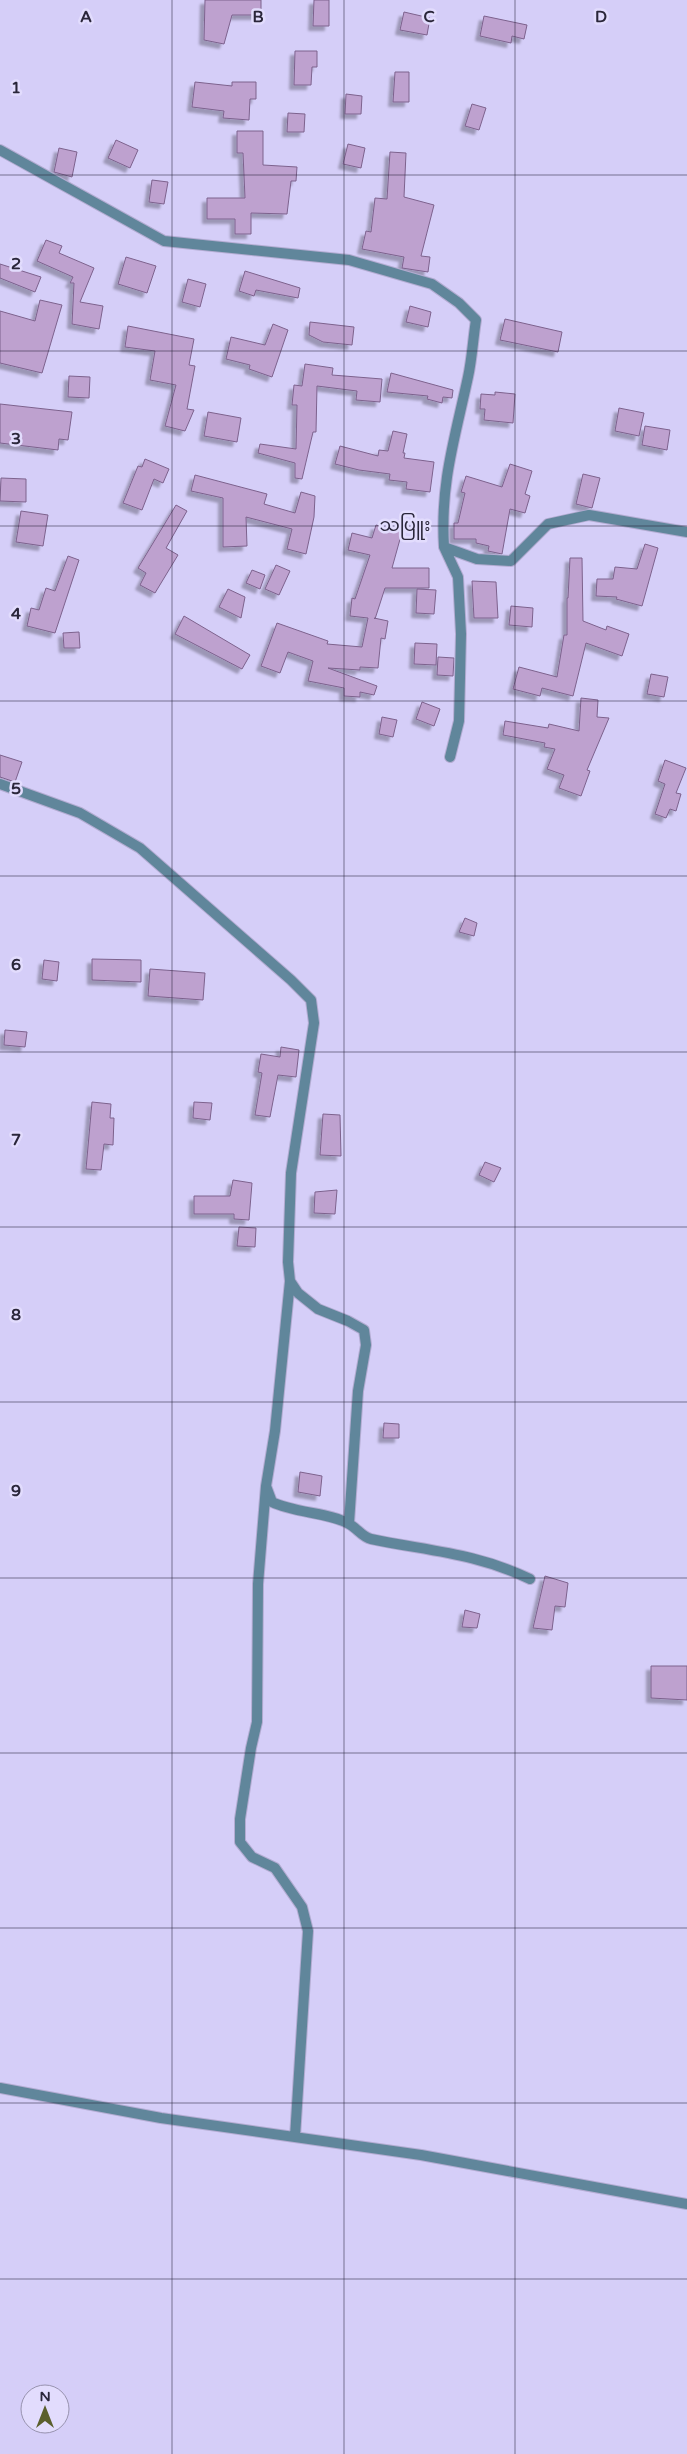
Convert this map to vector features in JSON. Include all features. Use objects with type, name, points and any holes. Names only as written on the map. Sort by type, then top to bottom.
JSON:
[{"type":"street","points":[[2,156],[164,242],[349,260],[432,284],[459,303],[476,320],[468,375],[447,464],[442,516],[444,547],[458,577],[461,634],[459,721],[450,757]]},
{"type":"street","points":[[444,547],[477,559],[511,561],[548,524],[589,516],[687,532]]},
{"type":"street","points":[[0,784],[80,813],[140,848],[257,948],[310,1000],[314,1022],[291,1173],[291,1224],[288,1262],[290,1282],[276,1431],[266,1486],[258,1584],[257,1722],[250,1748],[240,1819],[240,1842],[252,1857],[275,1868],[302,1907],[308,1932],[295,2137]]},
{"type":"street","points":[[290,1282],[298,1293],[318,1309],[348,1321],[364,1330],[366,1345],[358,1391],[349,1523]]},
{"type":"street","points":[[266,1486],[272,1502],[349,1523],[367,1538],[447,1551],[480,1559],[507,1568],[530,1579]]},
{"type":"street","points":[[0,2088],[161,2118],[421,2155],[687,2204]]},
{"type":"building","points":[[205,0],[261,0],[261,15],[232,15],[224,44],[204,40]]},
{"type":"building","points":[[314,0],[329,0],[329,26],[313,26]]},
{"type":"building","points":[[404,12],[430,18],[427,35],[400,30]]},
{"type":"building","points":[[484,16],[527,25],[524,39],[512,36],[511,43],[480,36]]},
{"type":"building","points":[[295,51],[317,51],[317,67],[312,67],[311,85],[294,85]]},
{"type":"building","points":[[395,72],[409,72],[409,102],[393,102]]},
{"type":"building","points":[[195,82],[232,86],[232,82],[256,82],[256,99],[250,99],[249,120],[223,118],[224,111],[192,107]]},
{"type":"building","points":[[346,94],[362,96],[361,114],[345,114]]},
{"type":"building","points":[[472,104],[486,108],[479,130],[465,126]]},
{"type":"building","points":[[288,113],[305,114],[304,132],[287,132]]},
{"type":"building","points":[[237,131],[263,131],[263,165],[297,167],[296,181],[291,181],[287,214],[251,213],[251,234],[235,234],[235,219],[207,219],[207,198],[245,198],[243,153],[237,153]]},
{"type":"building","points":[[116,140],[138,150],[130,168],[108,158]]},
{"type":"building","points":[[348,144],[365,148],[361,168],[343,164]]},
{"type":"building","points":[[59,148],[77,152],[72,177],[54,172]]},
{"type":"building","points":[[390,152],[406,153],[404,197],[434,205],[421,256],[430,257],[428,272],[402,268],[404,257],[362,249],[366,231],[371,232],[375,198],[387,199]]},
{"type":"building","points":[[152,180],[168,182],[164,204],[149,202]]},
{"type":"building","points":[[46,240],[62,246],[59,253],[94,268],[80,302],[103,306],[99,329],[72,324],[74,283],[70,283],[73,277],[37,261]]},
{"type":"building","points":[[126,257],[156,266],[147,293],[118,284]]},
{"type":"building","points":[[0,264],[41,277],[35,292],[0,278]]},
{"type":"building","points":[[245,271],[300,288],[298,298],[256,290],[254,296],[239,291]]},
{"type":"building","points":[[188,279],[206,284],[200,307],[182,302]]},
{"type":"building","points":[[40,300],[62,305],[42,373],[0,363],[0,311],[35,321]]},
{"type":"building","points":[[410,306],[431,312],[428,327],[406,322]]},
{"type":"building","points":[[505,319],[562,332],[558,352],[500,340]]},
{"type":"building","points":[[310,322],[354,327],[352,345],[323,342],[309,335]]},
{"type":"building","points":[[273,324],[288,330],[272,377],[249,369],[250,365],[226,359],[231,337],[265,345]]},
{"type":"building","points":[[128,326],[194,339],[189,365],[195,366],[187,409],[194,410],[185,431],[165,426],[176,385],[150,380],[155,351],[125,347]]},
{"type":"building","points":[[305,364],[333,368],[332,375],[382,379],[380,402],[356,400],[357,391],[317,386],[316,432],[313,432],[302,479],[295,478],[295,463],[258,453],[260,444],[296,449],[297,405],[292,405],[294,385],[302,386]]},
{"type":"building","points":[[391,373],[453,390],[452,398],[443,397],[442,403],[427,399],[428,396],[387,392]]},
{"type":"building","points":[[69,376],[90,377],[89,398],[68,397]]},
{"type":"building","points":[[495,392],[515,394],[513,423],[484,420],[485,409],[480,409],[481,394],[495,395]]},
{"type":"building","points":[[0,404],[72,412],[68,440],[59,439],[58,450],[0,443]]},
{"type":"building","points":[[619,408],[644,413],[639,436],[615,431]]},
{"type":"building","points":[[208,412],[241,418],[237,442],[204,436]]},
{"type":"building","points":[[645,426],[670,430],[667,450],[642,445]]},
{"type":"building","points":[[393,431],[407,434],[403,453],[405,453],[404,458],[434,462],[430,492],[406,489],[407,482],[389,480],[390,474],[359,470],[335,464],[340,446],[378,456],[379,450],[388,451]]},
{"type":"building","points":[[145,459],[169,469],[163,483],[154,479],[142,510],[123,503],[138,466],[142,467]]},
{"type":"building","points":[[510,464],[532,471],[525,494],[530,496],[525,513],[510,509],[502,554],[488,551],[489,546],[476,543],[476,539],[454,539],[454,523],[458,523],[465,493],[461,492],[466,476],[502,487]]},
{"type":"building","points":[[583,474],[600,478],[592,508],[576,504]]},
{"type":"building","points":[[195,475],[267,494],[264,504],[295,513],[301,492],[315,496],[314,517],[306,554],[287,549],[292,529],[246,517],[247,546],[223,547],[223,498],[191,491]]},
{"type":"building","points":[[1,478],[26,479],[26,502],[0,501]]},
{"type":"building","points":[[176,505],[187,511],[166,548],[178,555],[155,593],[140,585],[146,573],[138,568]]},
{"type":"building","points":[[21,511],[48,515],[43,546],[16,542]]},
{"type":"building","points":[[376,525],[402,532],[392,568],[429,568],[429,588],[385,588],[375,618],[388,621],[385,639],[381,638],[378,668],[360,667],[360,670],[328,668],[377,686],[374,695],[360,692],[360,697],[344,696],[344,688],[308,681],[313,661],[288,652],[280,673],[261,666],[277,623],[328,641],[327,644],[362,647],[368,618],[350,616],[352,598],[355,599],[370,555],[348,550],[352,533],[372,538]]},
{"type":"building","points":[[645,544],[658,548],[642,606],[616,599],[617,597],[596,596],[597,579],[613,579],[615,567],[637,569]]},
{"type":"building","points":[[68,556],[79,560],[55,633],[27,626],[31,608],[39,610],[46,588],[55,591]]},
{"type":"building","points":[[570,558],[582,558],[583,621],[606,630],[607,626],[629,634],[622,656],[586,643],[573,696],[542,688],[540,696],[513,689],[519,667],[557,677],[564,635],[567,635]]},
{"type":"building","points":[[276,565],[290,571],[279,595],[265,589]]},
{"type":"building","points":[[252,570],[265,575],[260,589],[246,583]]},
{"type":"building","points":[[472,581],[496,582],[498,618],[474,618]]},
{"type":"building","points":[[228,589],[245,597],[241,618],[219,607]]},
{"type":"building","points":[[417,589],[436,590],[434,614],[416,613]]},
{"type":"building","points":[[511,606],[533,608],[532,627],[509,625]]},
{"type":"building","points":[[184,616],[250,655],[242,669],[175,634]]},
{"type":"building","points":[[79,632],[80,648],[64,648],[63,633]]},
{"type":"building","points":[[415,643],[437,644],[436,665],[414,664]]},
{"type":"building","points":[[438,657],[454,658],[453,676],[437,675]]},
{"type":"building","points":[[651,674],[668,677],[664,697],[647,694]]},
{"type":"building","points":[[581,698],[598,700],[597,717],[609,718],[587,770],[590,771],[581,796],[559,788],[564,775],[547,769],[555,749],[544,747],[545,743],[503,735],[505,721],[548,728],[549,724],[579,731]]},
{"type":"building","points":[[422,702],[440,709],[434,726],[416,719]]},
{"type":"building","points":[[382,717],[397,720],[393,737],[379,734]]},
{"type":"building","points":[[0,755],[22,762],[15,782],[0,777]]},
{"type":"building","points":[[665,760],[686,768],[676,793],[681,794],[676,811],[670,809],[666,818],[655,814],[665,784],[658,781]]},
{"type":"building","points":[[465,918],[477,923],[474,936],[459,932]]},
{"type":"building","points":[[92,959],[141,960],[141,982],[92,980]]},
{"type":"building","points":[[44,960],[59,962],[57,981],[42,979]]},
{"type":"building","points":[[150,969],[205,973],[203,1000],[148,996]]},
{"type":"building","points":[[5,1030],[27,1032],[25,1047],[4,1045]]},
{"type":"building","points":[[281,1047],[299,1050],[296,1077],[278,1075],[270,1117],[255,1115],[262,1073],[258,1072],[261,1054],[280,1057]]},
{"type":"building","points":[[92,1102],[111,1104],[110,1118],[114,1118],[113,1145],[104,1144],[101,1170],[86,1169]]},
{"type":"building","points":[[194,1102],[212,1103],[210,1120],[193,1118]]},
{"type":"building","points":[[323,1114],[340,1115],[341,1156],[320,1155]]},
{"type":"building","points":[[485,1162],[501,1168],[494,1182],[479,1175]]},
{"type":"building","points":[[233,1180],[252,1183],[249,1220],[234,1219],[234,1214],[194,1214],[194,1196],[230,1196]]},
{"type":"building","points":[[337,1190],[335,1214],[314,1213],[315,1192]]},
{"type":"building","points":[[239,1227],[256,1228],[255,1247],[237,1246]]},
{"type":"building","points":[[384,1423],[399,1424],[399,1438],[383,1438]]},
{"type":"building","points":[[300,1472],[322,1476],[320,1496],[298,1492]]},
{"type":"building","points":[[545,1576],[568,1583],[565,1607],[555,1606],[552,1630],[533,1628]]},
{"type":"building","points":[[465,1610],[480,1614],[477,1628],[462,1627]]},
{"type":"building","points":[[651,1666],[687,1666],[687,1700],[651,1698]]},
{"type":"district","name":"သပြူး","points":[[405,525]]}]
